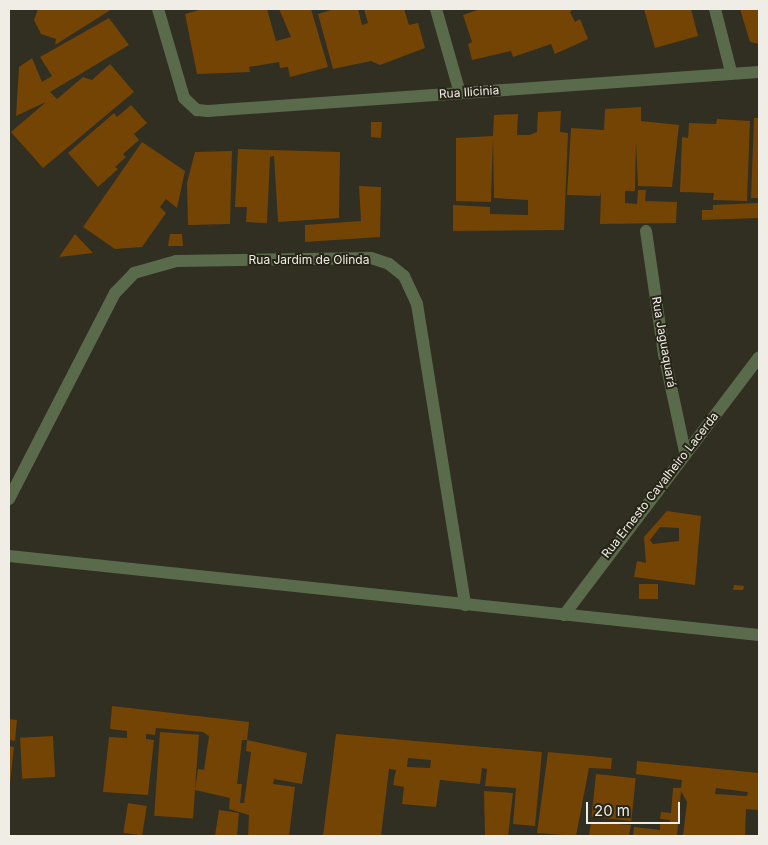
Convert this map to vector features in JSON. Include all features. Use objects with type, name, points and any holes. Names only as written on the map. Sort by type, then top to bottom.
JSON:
[{"type":"street","name":"Rua Ilicinia","points":[[158,9],[184,98],[197,110],[208,111],[731,72],[759,72]]},
{"type":"street","points":[[436,9],[460,93]]},
{"type":"street","points":[[715,9],[731,72]]},
{"type":"street","name":"Rua Jaguaquará","points":[[646,231],[664,354],[685,452]]},
{"type":"street","name":"Rua Jardim de Olinda","points":[[9,499],[115,292],[134,273],[176,261],[371,258],[389,264],[404,276],[417,304],[465,605]]},
{"type":"street","name":"Rua Ernesto Cavalheiro Lacerda","points":[[564,615],[685,452],[759,357]]},
{"type":"street","points":[[9,556],[759,635]]},
{"type":"building","points":[[38,9],[112,9],[55,45],[56,39],[41,34],[34,20]]},
{"type":"building","points":[[203,9],[267,9],[276,41],[291,37],[279,9],[311,9],[328,67],[290,77],[288,67],[280,68],[279,62],[249,67],[250,72],[197,74],[185,14]]},
{"type":"building","points":[[334,9],[358,9],[362,25],[368,23],[364,9],[404,9],[409,25],[418,23],[425,48],[380,65],[371,61],[333,69],[318,14]]},
{"type":"building","points":[[480,9],[573,9],[570,12],[575,22],[580,19],[588,39],[555,54],[551,44],[513,57],[511,51],[472,60],[468,44],[472,42],[463,15]]},
{"type":"building","points":[[644,9],[691,9],[698,36],[655,48]]},
{"type":"building","points":[[740,9],[759,9],[759,44],[750,42]]},
{"type":"building","points":[[109,18],[129,45],[50,92],[57,99],[83,77],[92,80],[110,64],[134,92],[43,168],[11,132],[46,102],[16,116],[19,67],[32,58],[42,82],[52,76],[40,57]]},
{"type":"building","points":[[131,105],[147,123],[134,134],[139,140],[123,154],[126,157],[115,167],[118,169],[98,187],[68,153],[114,113],[117,117]]},
{"type":"building","points":[[641,107],[641,121],[679,125],[672,187],[638,186],[636,142],[635,191],[625,191],[625,203],[637,204],[638,190],[646,190],[645,201],[677,202],[676,223],[600,224],[601,192],[600,196],[567,195],[571,128],[604,130],[605,109]]},
{"type":"building","points":[[561,111],[560,132],[568,133],[564,230],[453,231],[453,205],[490,207],[490,214],[528,215],[528,200],[494,198],[493,138],[491,202],[456,201],[456,138],[493,136],[494,115],[518,114],[517,135],[530,135],[537,132],[538,112]]},
{"type":"building","points":[[754,118],[759,118],[759,198],[751,198]]},
{"type":"building","points":[[717,119],[750,121],[747,201],[713,200],[714,193],[680,192],[682,137],[688,138],[689,123],[716,124]]},
{"type":"building","points":[[371,122],[382,122],[381,138],[371,137]]},
{"type":"building","points":[[142,142],[185,171],[177,208],[166,199],[160,207],[166,213],[142,247],[115,249],[83,227]]},
{"type":"building","points":[[238,149],[340,152],[339,218],[278,222],[274,156],[270,157],[267,223],[246,222],[247,207],[235,207]]},
{"type":"building","points":[[232,151],[230,224],[188,225],[187,183],[195,152]]},
{"type":"building","points":[[359,186],[381,187],[380,237],[305,242],[305,225],[361,221]]},
{"type":"building","points":[[759,203],[759,218],[702,220],[702,210],[713,210],[713,205]]},
{"type":"building","points":[[75,234],[93,253],[59,257]]},
{"type":"building","points":[[170,234],[182,234],[183,246],[168,246]]},
{"type":"building","points":[[667,511],[701,516],[695,585],[634,577],[637,561],[646,563],[644,537]],"holes":[[[660,527],[679,528],[679,541],[653,544],[650,540]]]},
{"type":"building","points":[[639,584],[658,584],[658,599],[639,599]]},
{"type":"building","points":[[734,585],[744,586],[743,590],[733,590]]},
{"type":"building","points":[[112,706],[249,722],[247,740],[307,753],[302,784],[274,779],[273,784],[295,787],[289,836],[248,836],[249,815],[229,809],[230,798],[195,790],[198,769],[204,770],[209,736],[203,732],[156,728],[155,735],[146,734],[146,739],[154,740],[148,795],[103,792],[109,737],[127,738],[127,731],[110,729]],"holes":[[[242,740],[247,740],[246,751],[251,752],[244,803],[240,803],[242,784],[237,784]]]},
{"type":"building","points":[[9,719],[17,720],[15,741],[9,740]]},
{"type":"building","points":[[160,732],[199,735],[193,819],[154,816]]},
{"type":"building","points":[[336,734],[542,752],[535,826],[513,824],[516,788],[485,786],[487,769],[482,768],[480,784],[440,780],[436,807],[402,804],[404,787],[393,785],[396,770],[389,769],[381,836],[323,836]],"holes":[[[408,758],[431,760],[430,768],[407,767]]]},
{"type":"building","points":[[53,736],[55,777],[22,779],[20,738]]},
{"type":"building","points":[[9,746],[14,747],[10,784],[9,784]]},
{"type":"building","points":[[548,752],[612,758],[611,769],[589,768],[576,836],[537,833]]},
{"type":"building","points":[[637,761],[759,773],[759,810],[746,809],[745,836],[683,836],[687,802],[681,791],[677,836],[633,836],[634,827],[660,830],[660,824],[669,824],[670,820],[660,819],[661,812],[671,813],[673,788],[681,788],[682,780],[636,774]],"holes":[[[716,788],[748,792],[747,796],[715,794]]]},
{"type":"building","points":[[596,774],[636,778],[631,821],[592,817]]},
{"type":"building","points":[[484,791],[513,793],[508,836],[485,836]]},
{"type":"building","points":[[128,803],[147,806],[142,836],[123,833]]},
{"type":"building","points":[[219,810],[239,813],[237,836],[215,836]]},
{"type":"building","points":[[591,822],[631,825],[629,836],[589,836]]}]
